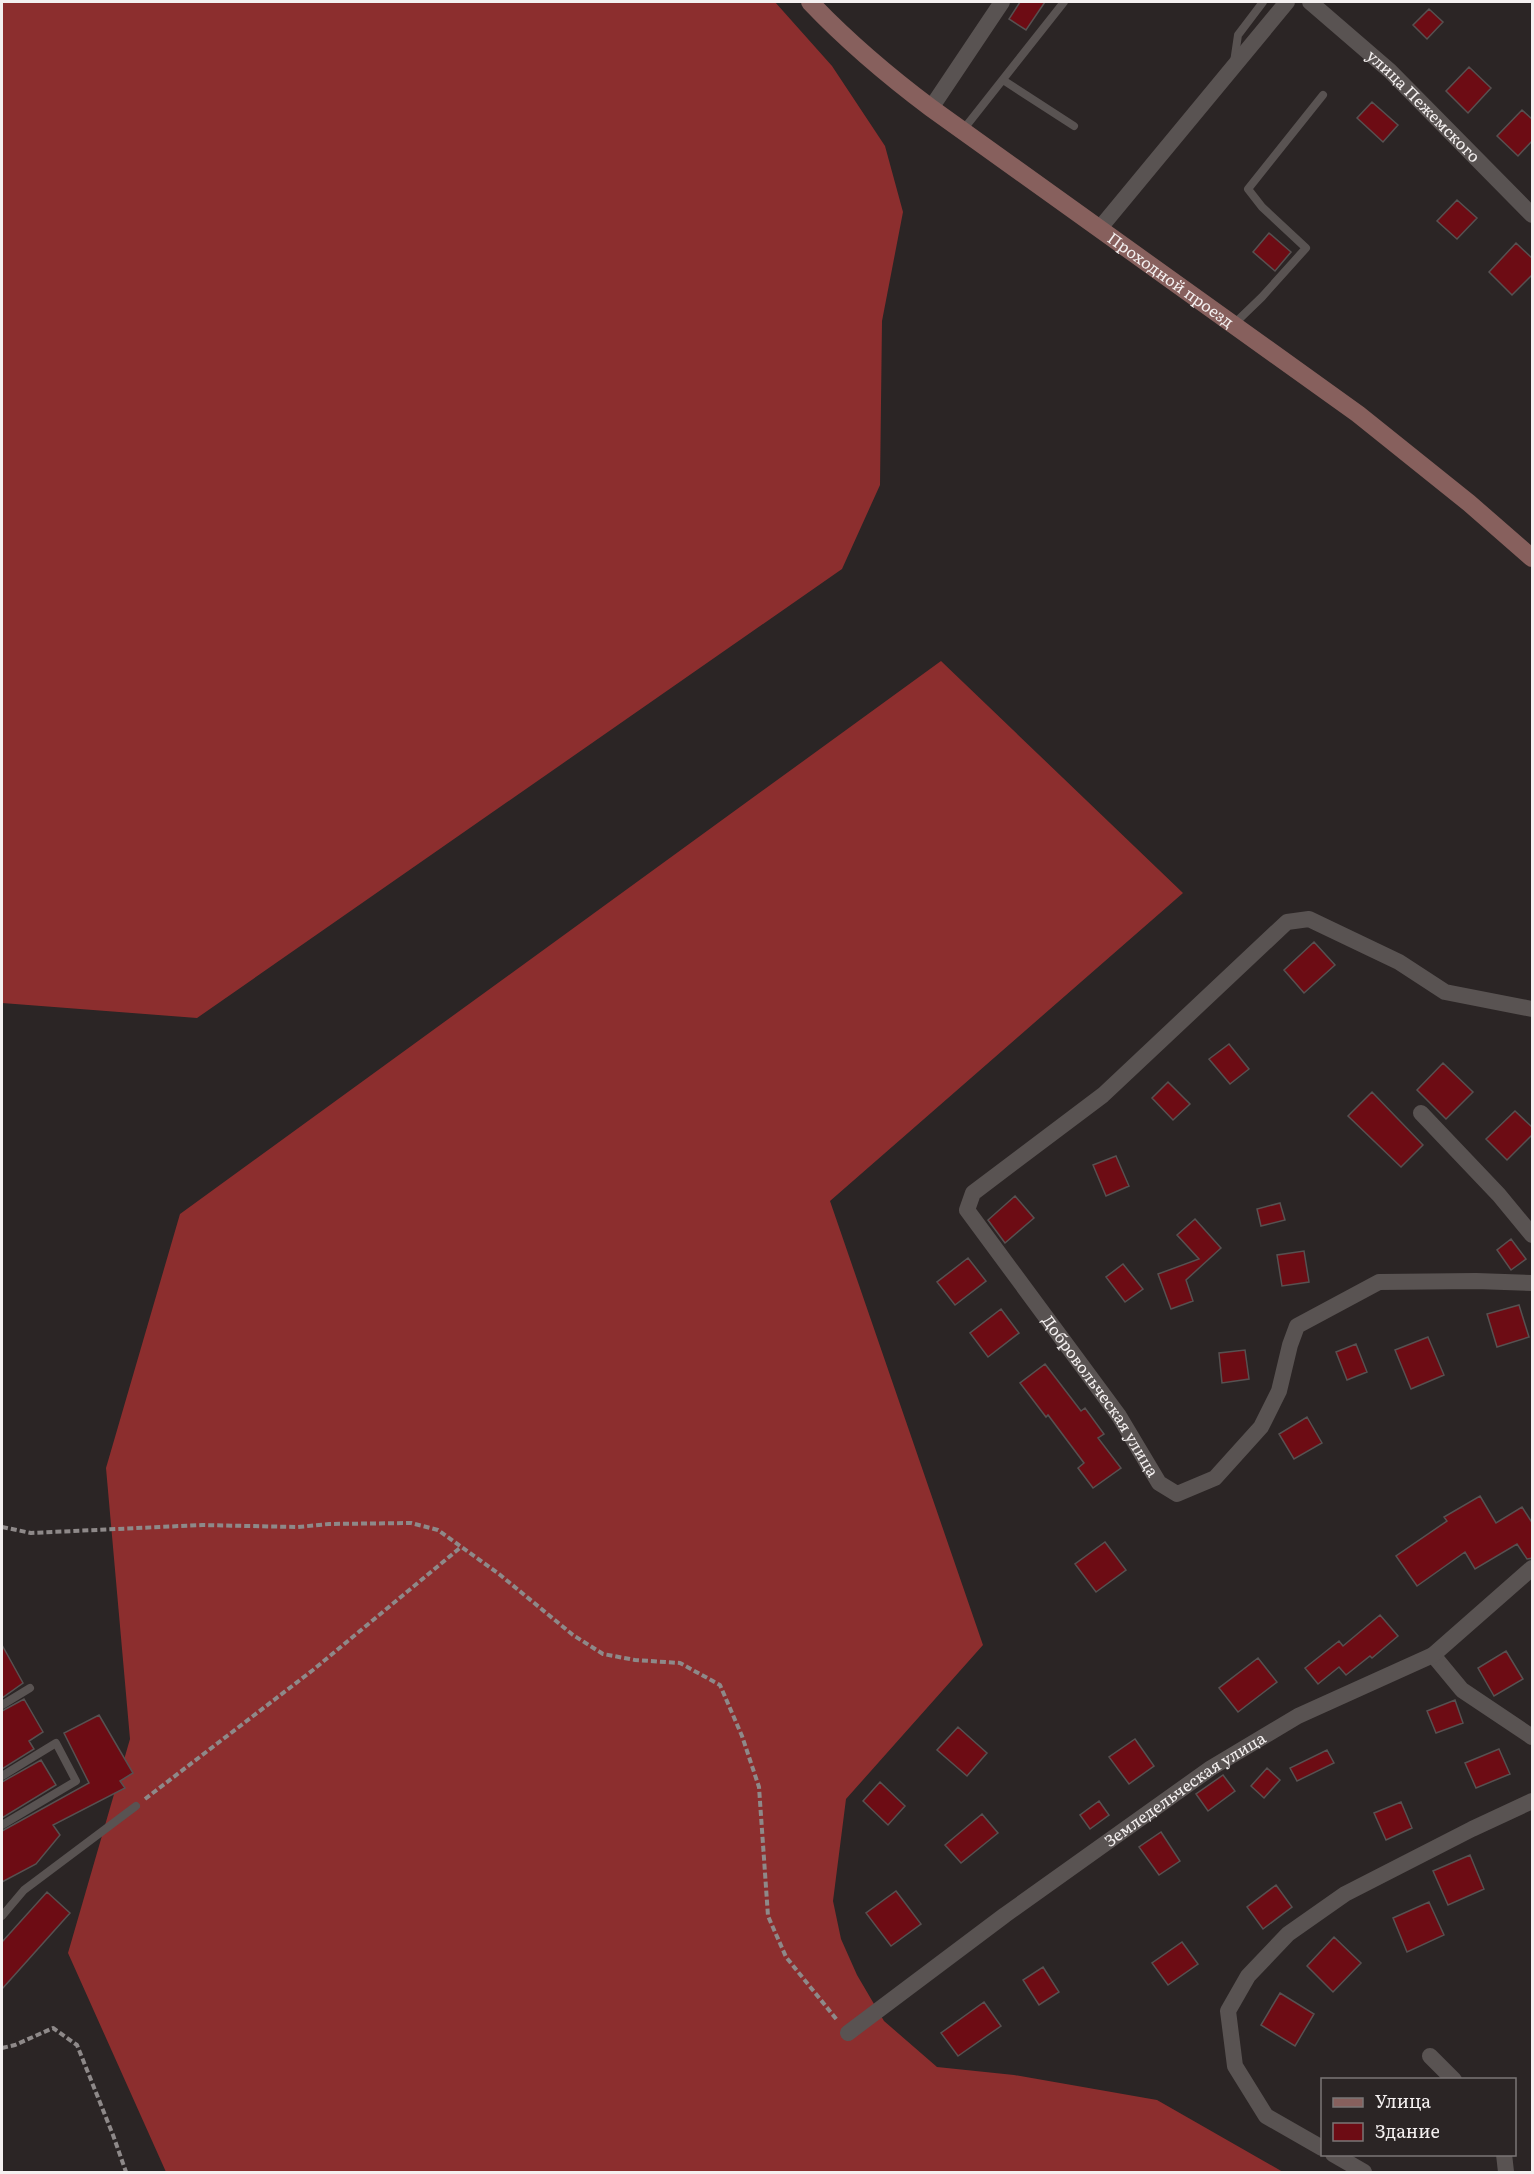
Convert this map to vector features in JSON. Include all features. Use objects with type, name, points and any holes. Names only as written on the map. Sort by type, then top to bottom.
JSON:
[{"type":"street","name":"Проходной проезд","points":[[810,2],[832,26],[874,64],[931,108],[1358,414],[1469,503],[1533,558]]},
{"type":"street","points":[[931,108],[1002,2]]},
{"type":"street","points":[[1100,228],[1287,2]]},
{"type":"street","name":"улица Пежемского","points":[[1310,2],[1390,71],[1533,215]]},
{"type":"street","name":"Добровольческая улица","points":[[1533,1009],[1445,992],[1399,962],[1309,919],[1287,922],[1103,1095],[973,1193],[967,1210],[1119,1416],[1159,1483],[1177,1494],[1215,1478],[1261,1428],[1279,1391],[1297,1326],[1379,1282],[1533,1283]]},
{"type":"street","points":[[1421,1113],[1533,1235]]},
{"type":"street","name":"Земледельческая улица","points":[[848,2033],[1014,1908],[1211,1768],[1298,1716],[1433,1655],[1533,1568]]},
{"type":"street","points":[[1433,1655],[1461,1690],[1533,1737]]},
{"type":"street","points":[[1321,2147],[1266,2116],[1235,2066],[1228,2011],[1248,1976],[1288,1934],[1345,1894],[1472,1829],[1533,1801]]},
{"type":"street","points":[[1430,2056],[1453,2078]]},
{"type":"street","points":[[1336,2156],[1364,2172]]},
{"type":"street","points":[[1504,2156],[1506,2172]]},
{"type":"lane","points":[[963,130],[1064,2]]},
{"type":"lane","points":[[1233,65],[1238,35],[1263,2]]},
{"type":"lane","points":[[1003,80],[1074,126]]},
{"type":"lane","points":[[1234,324],[1306,248],[1262,207],[1248,189],[1323,94]]},
{"type":"lane","points":[[2,1705],[30,1688]]},
{"type":"lane","points":[[2,1776],[56,1743],[76,1781],[2,1825]]},
{"type":"lane","points":[[2,1916],[24,1890],[136,1806]]},
{"type":"path","points":[[2,1527],[31,1533],[202,1525],[298,1527],[329,1524],[411,1523],[438,1530],[508,1581],[573,1635],[603,1654],[635,1660],[680,1663],[720,1685],[742,1736],[759,1786],[768,1916],[786,1957],[848,2033]]},
{"type":"path","points":[[136,1806],[313,1670],[461,1547]]},
{"type":"path","points":[[2,2048],[15,2045],[53,2028],[76,2045],[126,2172]]},
{"type":"shaded area","points":[[2,2],[775,2],[832,66],[885,146],[903,212],[882,321],[880,485],[842,569],[197,1018],[2,1003]]},
{"type":"shaded area","points":[[941,661],[1183,893],[830,1201],[983,1645],[846,1799],[833,1901],[841,1939],[857,1975],[884,2021],[937,2067],[1014,2075],[1157,2100],[1283,2172],[166,2172],[68,1953],[130,1739],[106,1468],[180,1214]]},
{"type":"building","points":[[1020,2],[1045,2],[1026,30],[1009,19]]},
{"type":"building","points":[[1429,9],[1443,22],[1427,39],[1413,25]]},
{"type":"building","points":[[1469,67],[1491,88],[1468,113],[1446,91]]},
{"type":"building","points":[[1372,102],[1398,125],[1383,142],[1357,118]]},
{"type":"building","points":[[1522,110],[1533,120],[1533,140],[1518,156],[1497,136]]},
{"type":"building","points":[[1457,200],[1477,218],[1457,239],[1437,221]]},
{"type":"building","points":[[1269,233],[1291,252],[1275,271],[1253,252]]},
{"type":"building","points":[[1516,243],[1533,259],[1533,274],[1512,295],[1489,272]]},
{"type":"building","points":[[1314,942],[1335,965],[1304,993],[1284,970]]},
{"type":"building","points":[[1229,1044],[1249,1069],[1230,1084],[1209,1059]]},
{"type":"building","points":[[1443,1063],[1473,1092],[1446,1119],[1417,1090]]},
{"type":"building","points":[[1168,1082],[1190,1104],[1173,1120],[1152,1098]]},
{"type":"building","points":[[1372,1092],[1423,1145],[1401,1167],[1348,1116]]},
{"type":"building","points":[[1515,1111],[1533,1128],[1533,1134],[1507,1160],[1486,1139]]},
{"type":"building","points":[[1116,1156],[1129,1186],[1106,1196],[1093,1165]]},
{"type":"building","points":[[1015,1196],[1034,1218],[1005,1243],[988,1220]]},
{"type":"building","points":[[1280,1203],[1285,1220],[1261,1226],[1257,1209]]},
{"type":"building","points":[[1195,1219],[1221,1248],[1186,1280],[1193,1301],[1171,1309],[1158,1274],[1199,1259],[1177,1235]]},
{"type":"building","points":[[1511,1239],[1526,1259],[1511,1270],[1497,1250]]},
{"type":"building","points":[[1304,1251],[1309,1282],[1282,1286],[1277,1255]]},
{"type":"building","points":[[968,1258],[986,1281],[955,1305],[937,1282]]},
{"type":"building","points":[[1123,1264],[1143,1289],[1125,1302],[1106,1277]]},
{"type":"building","points":[[1519,1305],[1529,1337],[1497,1347],[1487,1314]]},
{"type":"building","points":[[1001,1309],[1019,1333],[988,1357],[970,1333]]},
{"type":"building","points":[[1428,1337],[1444,1375],[1411,1389],[1395,1350]]},
{"type":"building","points":[[1356,1344],[1367,1372],[1347,1380],[1336,1352]]},
{"type":"building","points":[[1245,1350],[1249,1379],[1222,1383],[1219,1353]]},
{"type":"building","points":[[1045,1364],[1081,1411],[1085,1408],[1104,1434],[1098,1438],[1121,1468],[1093,1488],[1078,1468],[1084,1463],[1048,1415],[1046,1417],[1020,1383]]},
{"type":"building","points":[[1307,1417],[1322,1443],[1294,1459],[1279,1434]]},
{"type":"building","points":[[1480,1496],[1496,1523],[1522,1507],[1533,1524],[1533,1558],[1527,1559],[1517,1544],[1475,1569],[1465,1552],[1417,1586],[1396,1556],[1447,1521],[1444,1517]]},
{"type":"building","points":[[1105,1542],[1126,1570],[1096,1592],[1075,1564]]},
{"type":"building","points":[[1380,1615],[1398,1636],[1372,1658],[1370,1656],[1346,1675],[1339,1667],[1318,1684],[1305,1668],[1339,1641],[1343,1646]]},
{"type":"building","points":[[2,1645],[23,1683],[2,1698]]},
{"type":"building","points":[[1506,1651],[1523,1679],[1494,1696],[1478,1668]]},
{"type":"building","points":[[1258,1658],[1277,1682],[1238,1712],[1219,1688]]},
{"type":"building","points":[[24,1699],[43,1732],[29,1741],[34,1749],[2,1769],[2,1711]]},
{"type":"building","points":[[1455,1700],[1463,1723],[1436,1733],[1427,1711]]},
{"type":"building","points":[[99,1715],[133,1773],[120,1781],[125,1788],[53,1825],[60,1835],[36,1864],[2,1882],[2,1831],[89,1783],[64,1733]]},
{"type":"building","points":[[958,1727],[987,1753],[967,1776],[937,1750]]},
{"type":"building","points":[[1135,1739],[1154,1766],[1129,1784],[1109,1757]]},
{"type":"building","points":[[1499,1749],[1510,1774],[1476,1788],[1465,1763]]},
{"type":"building","points":[[1327,1750],[1334,1763],[1297,1781],[1290,1768]]},
{"type":"building","points":[[41,1760],[56,1785],[2,1818],[2,1782]]},
{"type":"building","points":[[1267,1768],[1280,1780],[1264,1798],[1251,1786]]},
{"type":"building","points":[[1223,1775],[1235,1791],[1208,1811],[1196,1794]]},
{"type":"building","points":[[880,1782],[905,1806],[888,1825],[863,1801]]},
{"type":"building","points":[[1099,1801],[1109,1815],[1090,1829],[1080,1815]]},
{"type":"building","points":[[1401,1802],[1412,1828],[1386,1840],[1374,1813]]},
{"type":"building","points":[[982,1814],[998,1833],[961,1863],[945,1845]]},
{"type":"building","points":[[1161,1832],[1180,1861],[1159,1875],[1139,1847]]},
{"type":"building","points":[[1470,1855],[1484,1889],[1448,1905],[1433,1871]]},
{"type":"building","points":[[1276,1885],[1292,1907],[1263,1929],[1247,1907]]},
{"type":"building","points":[[896,1891],[921,1924],[891,1946],[866,1913]]},
{"type":"building","points":[[47,1892],[70,1913],[2,1989],[2,1942]]},
{"type":"building","points":[[1429,1902],[1444,1935],[1407,1952],[1393,1918]]},
{"type":"building","points":[[1334,1937],[1361,1963],[1333,1992],[1307,1966]]},
{"type":"building","points":[[1182,1942],[1198,1964],[1168,1985],[1152,1963]]},
{"type":"building","points":[[1043,1967],[1059,1992],[1039,2005],[1023,1980]]},
{"type":"building","points":[[1280,1993],[1314,2014],[1295,2046],[1261,2025]]},
{"type":"building","points":[[984,2002],[1001,2026],[958,2056],[941,2033]]}]
